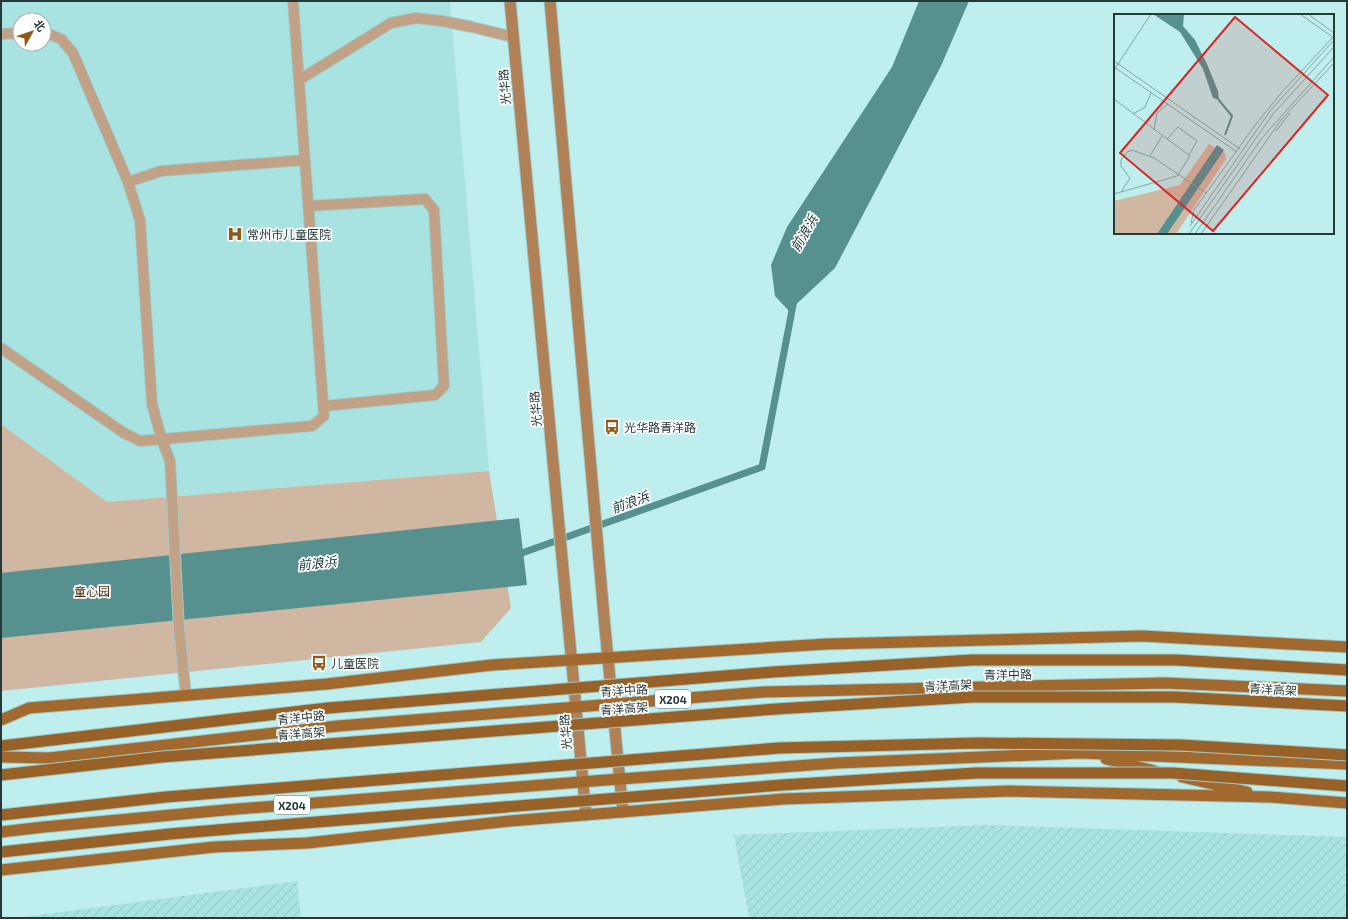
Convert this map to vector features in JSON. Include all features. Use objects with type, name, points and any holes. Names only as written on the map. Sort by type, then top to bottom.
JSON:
[{"type":"highway","points":[[1,746],[328,708],[773,672],[972,660],[1176,660],[1347,670]]},
{"type":"highway","name":"青洋高架","points":[[1,775],[170,757],[776,709],[973,697],[1175,697],[1347,706]]},
{"type":"highway","points":[[1,815],[166,797],[779,748],[978,743],[1173,745],[1347,755]]},
{"type":"highway","points":[[1,852],[229,829],[782,785],[976,773],[1173,774],[1347,786]]},
{"type":"main road","name":"光华路","points":[[510,1],[586,815]]},
{"type":"main road","points":[[550,1],[599,564],[623,812]]},
{"type":"main road","points":[[1,720],[29,708],[327,684],[492,665],[827,644],[1142,636],[1347,646]]},
{"type":"main road","name":"青洋中路","points":[[1,757],[49,758],[338,726],[764,692],[1164,683],[1347,690]]},
{"type":"main road","points":[[1080,753],[1270,797]]},
{"type":"main road","name":"X204","points":[[1,832],[225,810],[583,781],[837,763],[1080,753],[1347,764]]},
{"type":"main road","points":[[1,870],[214,847],[306,843],[510,821],[783,799],[1010,791],[1270,797],[1347,802]]},
{"type":"lane","points":[[1,348],[124,433],[140,441],[312,426],[324,416],[293,1]]},
{"type":"lane","points":[[299,80],[391,23],[416,18],[472,27],[513,38]]},
{"type":"lane","points":[[1,34],[12,33]]},
{"type":"lane","points":[[52,35],[62,39],[73,53],[128,182],[140,220],[152,404],[162,440],[170,461],[179,629],[186,696]]},
{"type":"lane","points":[[128,182],[161,170],[305,160]]},
{"type":"lane","points":[[308,206],[425,199],[434,210],[444,386],[435,395],[324,406]]},
{"type":"shaded area","name":"常州市儿童医院","points":[[1,1],[450,1],[489,471],[107,502],[1,424]]},
{"type":"shaded area","points":[[984,825],[1347,837],[1347,918],[749,918],[734,835]]},
{"type":"shaded area","points":[[297,881],[301,918],[15,918]]},
{"type":"green space","name":"童心园","points":[[1,424],[107,502],[489,471],[511,608],[481,642],[1,691]]},
{"type":"water","points":[[919,1],[969,1],[941,66],[835,268],[789,311],[775,296],[771,265],[787,227],[892,67]]},
{"type":"water","points":[[519,518],[527,585],[1,638],[1,573]]},
{"type":"waterway","name":"前浪浜","points":[[514,554],[522,553],[762,467],[794,300]]},
{"type":"place","name":"常州市儿童医院","points":[[235,234]]},
{"type":"place","name":"光华路青洋路","points":[[612,427]]},
{"type":"place","name":"儿童医院","points":[[319,663]]}]
